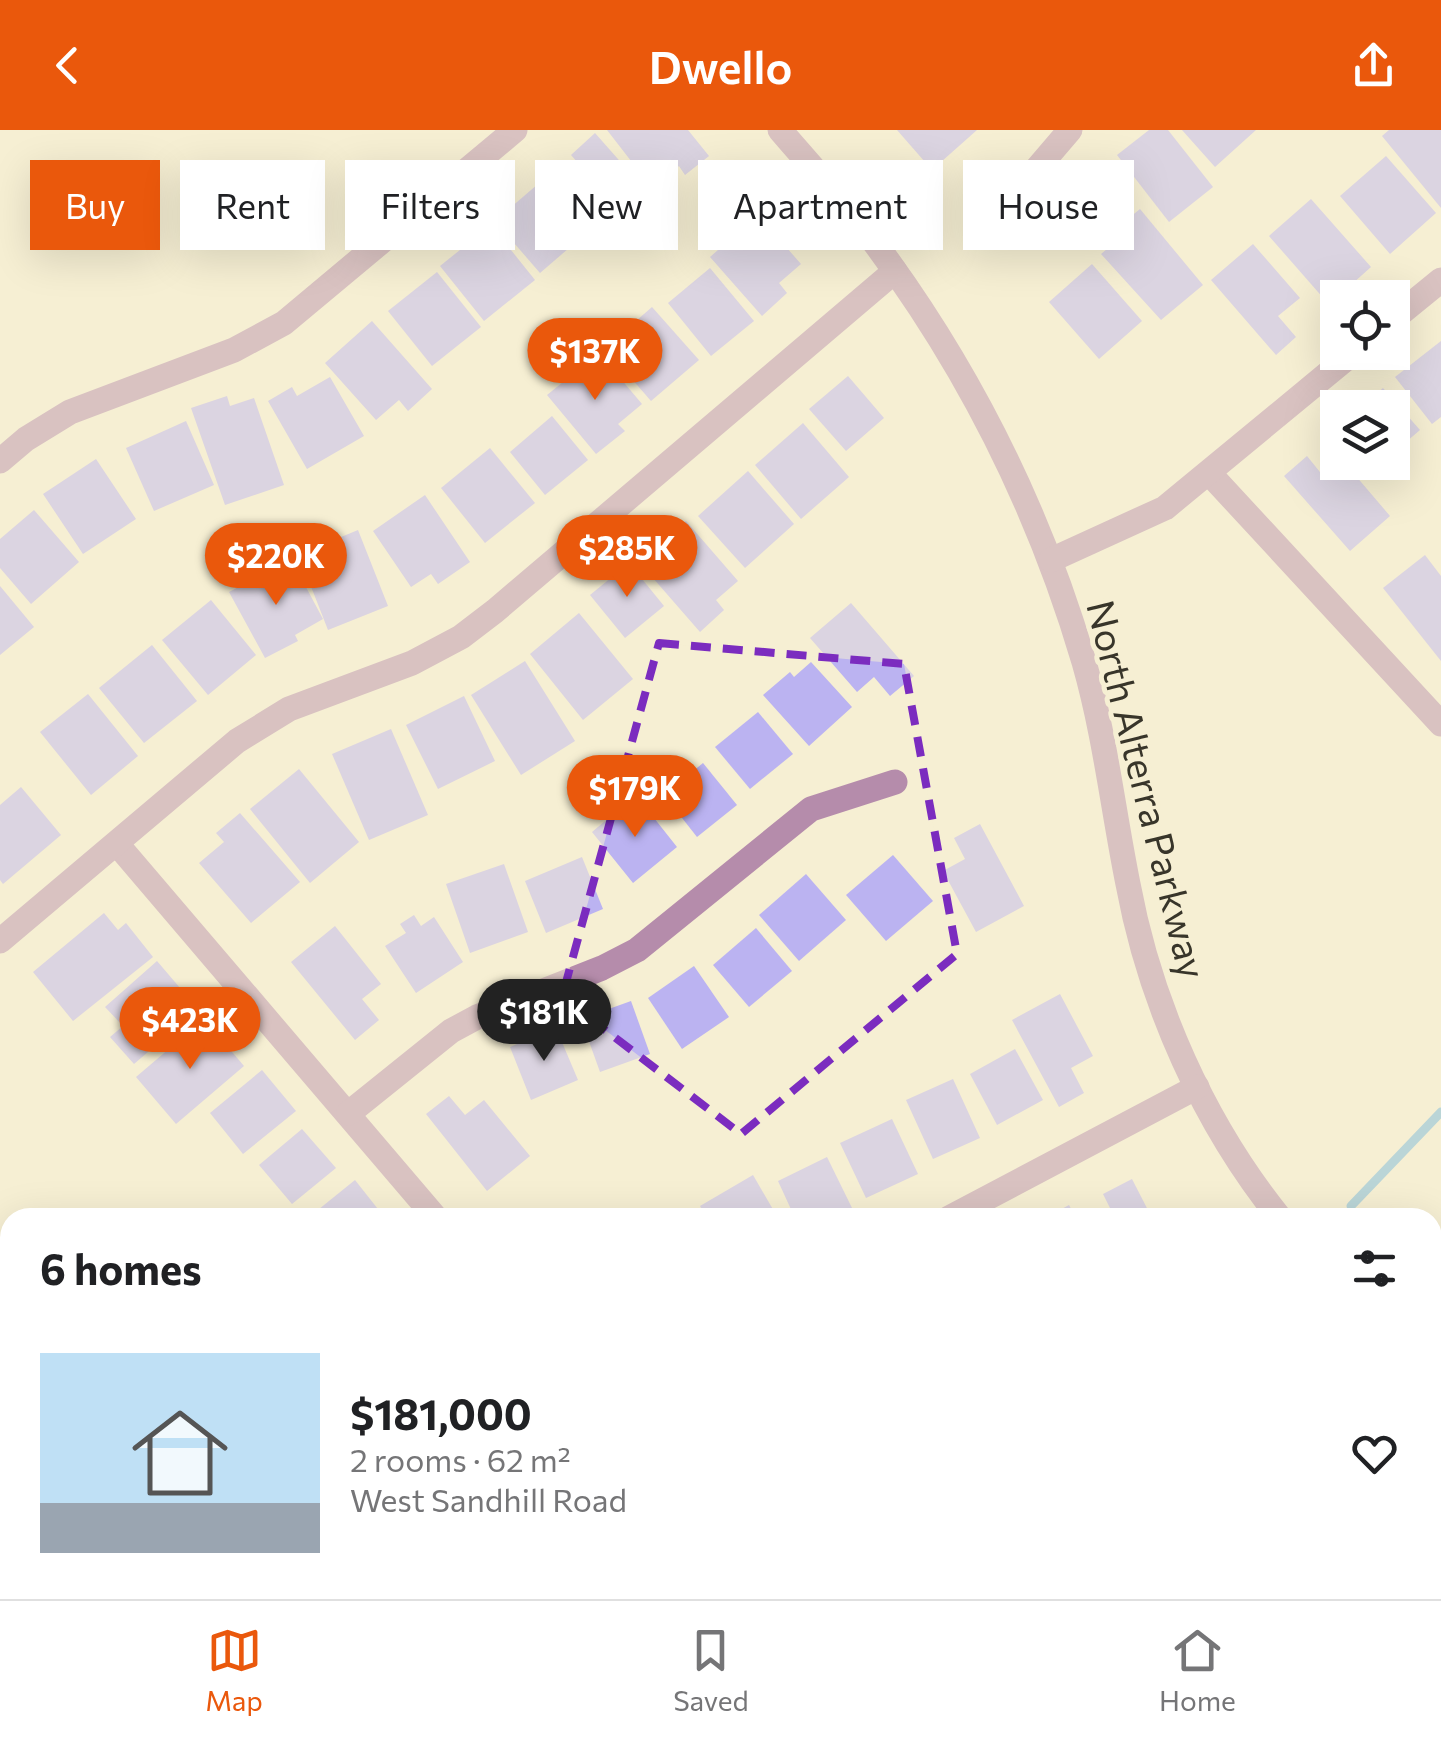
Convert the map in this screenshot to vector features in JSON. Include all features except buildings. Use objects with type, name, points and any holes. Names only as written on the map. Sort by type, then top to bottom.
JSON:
[{"type":"street","points":[[0,461],[26,439],[70,412],[234,350],[284,323],[515,130]]},
{"type":"street","name":"North Alterra Parkway","points":[[780,130],[867,232],[980,406],[1020,483],[1051,560],[1099,721],[1128,888],[1164,1010],[1197,1087],[1252,1184],[1272,1208]]},
{"type":"street","points":[[1045,160],[1070,130]]},
{"type":"street","points":[[0,941],[236,741],[289,709],[412,663],[460,637],[496,611],[894,272]]},
{"type":"street","points":[[1410,305],[1441,280]]},
{"type":"street","points":[[1051,560],[1166,508],[1332,370]]},
{"type":"street","points":[[1209,473],[1441,724]]},
{"type":"street","points":[[349,1113],[451,1031],[638,950],[811,809],[895,782]]},
{"type":"street","points":[[117,844],[428,1208]]},
{"type":"street","points":[[967,1208],[1197,1087]]},
{"type":"highlighted area","points":[[659,643],[904,664],[957,954],[741,1134],[562,997]]},
{"type":"waterway","points":[[1351,1206],[1441,1112]]}]
